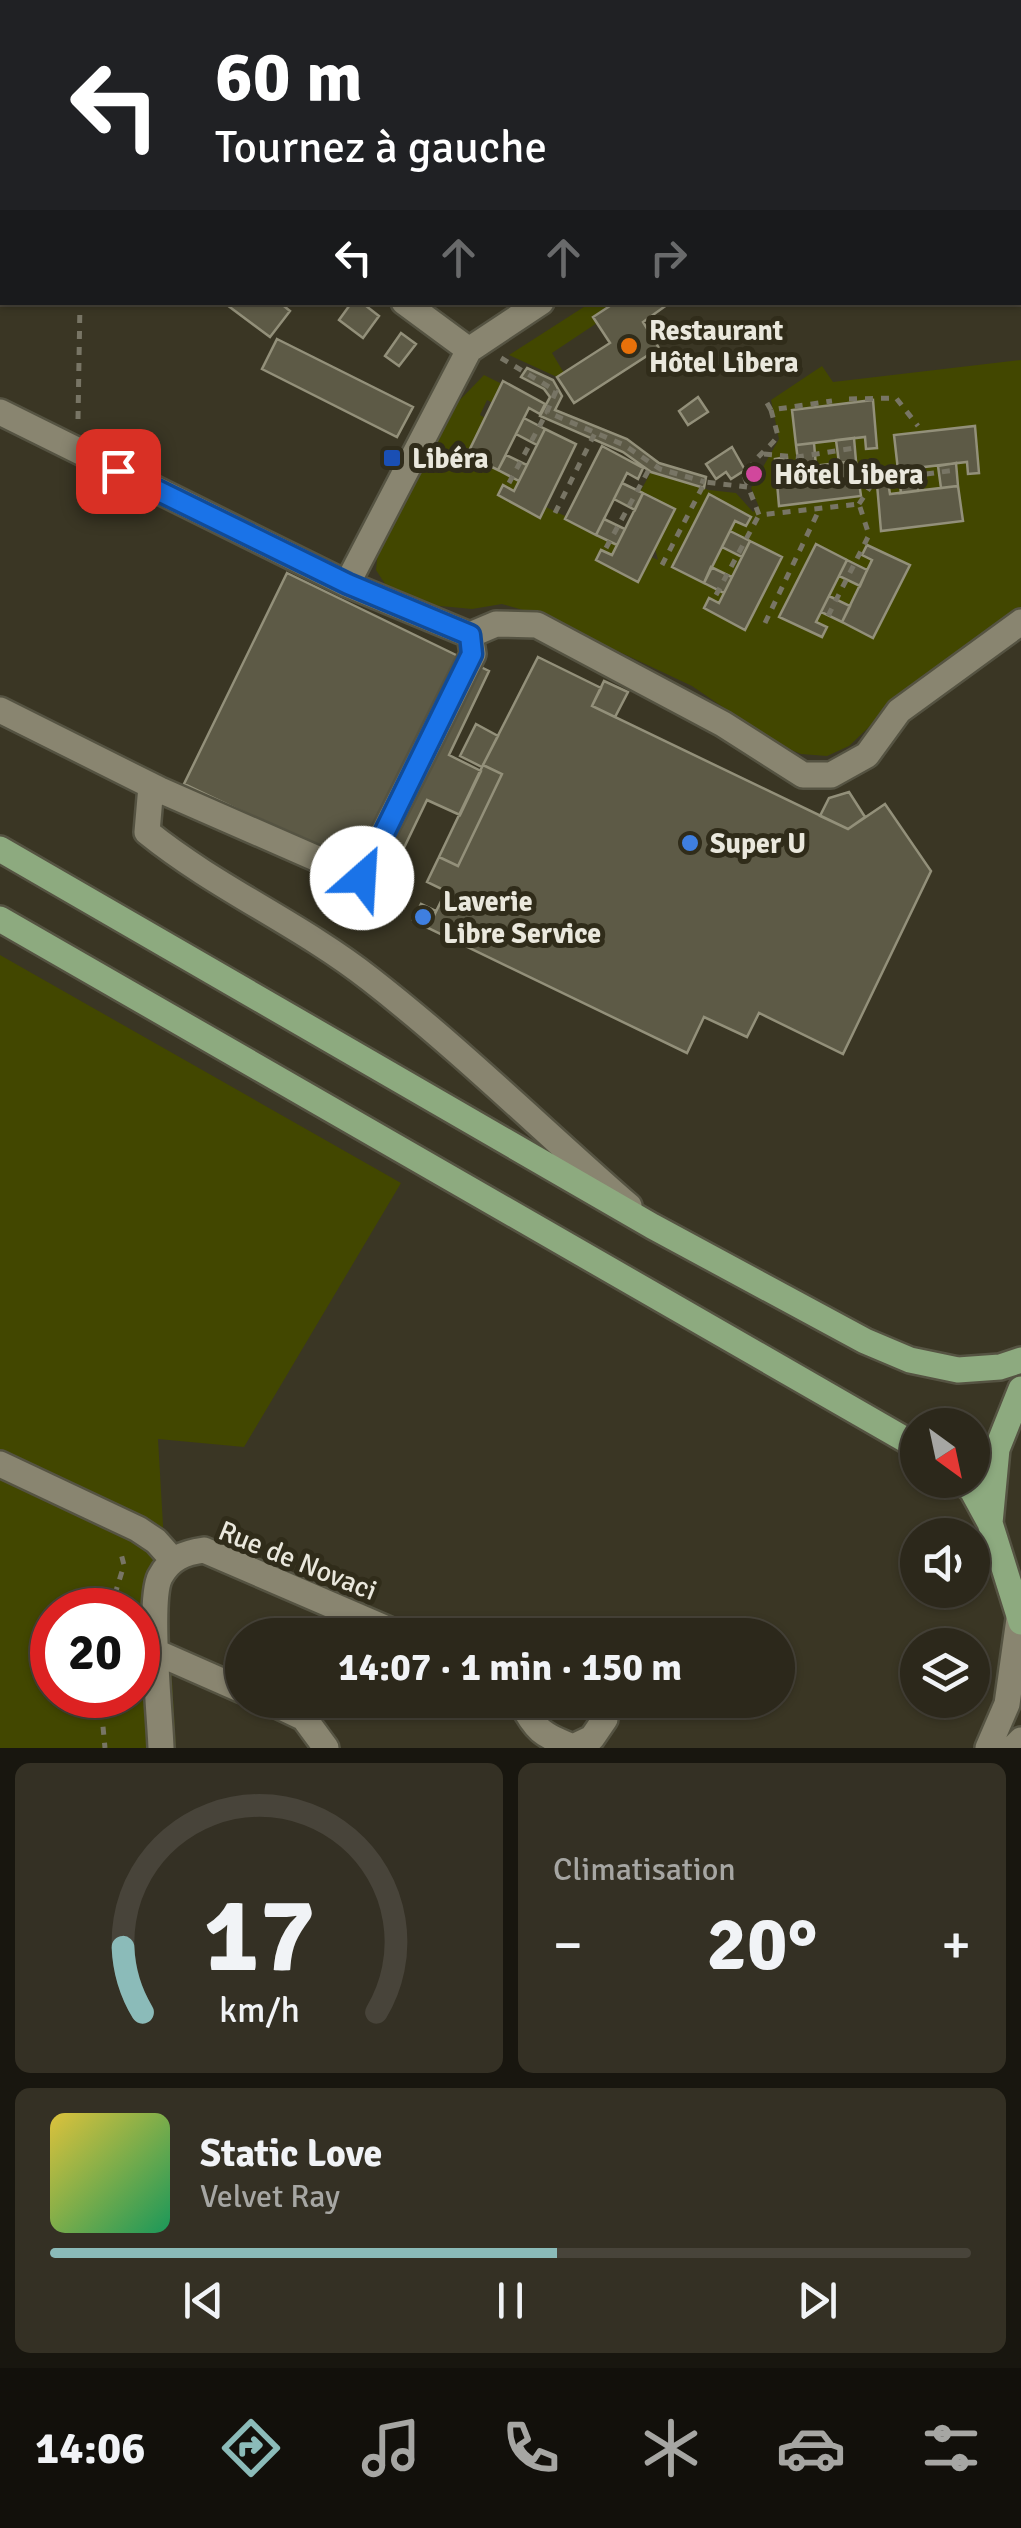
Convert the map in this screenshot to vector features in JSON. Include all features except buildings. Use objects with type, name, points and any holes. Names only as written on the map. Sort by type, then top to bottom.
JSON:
[{"type":"main road","points":[[0,849],[652,1226],[864,1341],[910,1360],[958,1370],[1000,1367],[1021,1360]]},
{"type":"main road","points":[[0,920],[900,1437]]},
{"type":"main road","points":[[1020,1620],[990,1523],[997,1449],[1021,1389]]},
{"type":"street","points":[[409,305],[473,347]]},
{"type":"street","points":[[348,584],[473,347],[536,305]]},
{"type":"street","points":[[0,412],[348,584],[470,635],[496,624],[538,625],[722,724],[803,775],[831,775],[867,755],[900,711],[1021,622]]},
{"type":"street","points":[[0,710],[152,786],[362,878],[472,654],[470,635]]},
{"type":"street","points":[[152,786],[146,832],[178,858],[308,935],[370,979],[652,1226]]},
{"type":"street","points":[[0,1464],[156,1541],[173,1560],[158,1581],[158,1588]]},
{"type":"street","name":"Rue de Novaci","points":[[173,1560],[204,1550],[362,1618]]},
{"type":"street","points":[[988,1748],[1007,1704],[1020,1620]]},
{"type":"street","points":[[160,1654],[225,1683]]},
{"type":"street","points":[[160,1716],[161,1748]]},
{"type":"street","points":[[304,1718],[326,1748]]},
{"type":"street","points":[[528,1718],[546,1736],[573,1747],[592,1738],[606,1718]]},
{"type":"street","points":[[1013,1748],[1021,1740]]},
{"type":"path","points":[[67,446],[78,420],[80,305]]},
{"type":"path","points":[[473,347],[560,389],[508,483]]},
{"type":"path","points":[[849,399],[875,395],[896,398],[918,426]]},
{"type":"path","points":[[759,515],[745,478],[754,457],[778,436],[769,406],[832,401]]},
{"type":"path","points":[[546,412],[624,445],[652,464],[705,482],[747,488]]},
{"type":"path","points":[[554,513],[595,433]]},
{"type":"path","points":[[760,453],[798,457],[855,448]]},
{"type":"path","points":[[606,548],[652,464]]},
{"type":"path","points":[[759,515],[859,504],[874,482],[956,470]]},
{"type":"path","points":[[662,565],[705,482]]},
{"type":"path","points":[[828,616],[869,534],[859,504]]},
{"type":"path","points":[[765,623],[820,508]]},
{"type":"path","points":[[716,595],[759,515]]},
{"type":"path","points":[[116,1544],[124,1565],[117,1588]]},
{"type":"path","points":[[102,1718],[105,1748]]},
{"type":"shaded area","points":[[587,305],[613,305],[593,317],[597,323],[552,353],[564,373],[557,377],[509,355]]},
{"type":"shaded area","points":[[1021,360],[1021,610],[910,688],[849,746],[827,756],[801,754],[777,744],[692,686],[541,615],[502,604],[472,609],[430,605],[387,587],[376,570],[378,550],[454,406],[484,375],[502,384],[493,403],[487,400],[480,415],[490,421],[471,453],[549,494],[546,507],[658,560],[640,492],[651,472],[709,490],[736,493],[753,512],[759,507],[751,488],[779,439],[771,400],[822,366],[833,382]]},
{"type":"shaded area","points":[[0,955],[401,1183],[244,1447],[158,1439],[176,1748],[0,1748]]},
{"type":"place","name":"Restaurant Hôtel Libera","points":[[629,346]]},
{"type":"place","name":"Libéra","points":[[392,458]]},
{"type":"place","name":"Hôtel Libera","points":[[754,474]]},
{"type":"place","name":"Super U","points":[[690,843]]},
{"type":"place","name":"Laverie Libre Service","points":[[423,917]]},
{"type":"route","points":[[118,471],[348,584],[470,635],[472,654],[362,878]]}]
